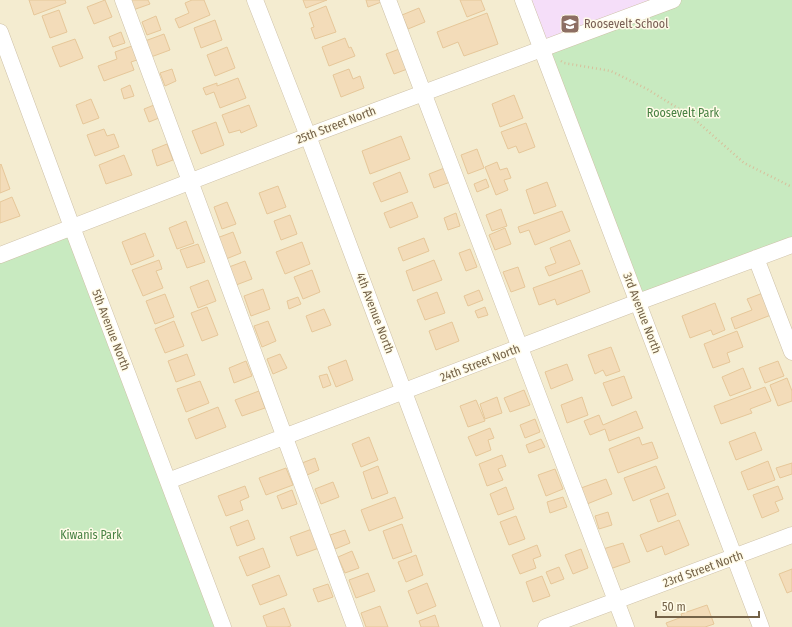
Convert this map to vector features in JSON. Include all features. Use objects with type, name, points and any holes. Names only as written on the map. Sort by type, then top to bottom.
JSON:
[{"type":"street","points":[[123,0],[354,627]]},
{"type":"street","name":"4th Avenue North","points":[[255,0],[308,136],[492,627]]},
{"type":"street","points":[[388,0],[626,627]]},
{"type":"street","name":"3rd Avenue North","points":[[523,0],[736,557],[761,627]]},
{"type":"street","name":"25th Street North","points":[[0,255],[424,92],[673,0]]},
{"type":"street","name":"5th Avenue North","points":[[0,32],[223,627]]},
{"type":"street","name":"24th Street North","points":[[168,481],[792,245]]},
{"type":"street","points":[[756,258],[792,352]]},
{"type":"street","name":"23rd Street North","points":[[546,627],[792,535]]},
{"type":"path","points":[[542,48],[564,63],[611,71],[647,89],[692,117],[744,163],[792,187]]},
{"type":"shaded area","points":[[0,0],[523,0],[792,245],[792,627],[223,627],[0,255]]},
{"type":"shaded area","name":"Roosevelt School","points":[[523,0],[673,0],[542,48]]},
{"type":"green space","name":"Roosevelt Park","points":[[673,0],[792,0],[792,245],[638,302],[542,49]]},
{"type":"green space","name":"Kiwanis Park","points":[[72,227],[222,627],[0,627],[0,255]]},
{"type":"building","points":[[29,0],[65,0],[66,3],[34,15]]},
{"type":"building","points":[[105,0],[112,17],[94,24],[87,7]]},
{"type":"building","points":[[129,0],[148,0],[150,4],[133,10]]},
{"type":"building","points":[[192,0],[204,0],[210,15],[179,28],[175,19],[189,13],[185,3]]},
{"type":"building","points":[[303,0],[327,0],[306,8]]},
{"type":"building","points":[[366,0],[384,0],[384,1],[368,7]]},
{"type":"building","points":[[460,0],[481,0],[485,10],[467,17]]},
{"type":"building","points":[[326,6],[336,32],[315,39],[311,28],[314,27],[309,13]]},
{"type":"building","points":[[419,8],[425,22],[408,29],[402,15]]},
{"type":"building","points":[[59,10],[67,32],[50,38],[42,16]]},
{"type":"building","points":[[487,13],[498,44],[464,56],[458,42],[443,48],[437,32]]},
{"type":"building","points":[[156,16],[161,30],[147,35],[142,22]]},
{"type":"building","points":[[215,20],[222,40],[201,48],[194,28]]},
{"type":"building","points":[[121,32],[125,43],[113,47],[109,37]]},
{"type":"building","points":[[164,34],[170,50],[151,57],[145,41]]},
{"type":"building","points":[[345,38],[349,48],[351,47],[355,56],[329,66],[322,47]]},
{"type":"building","points":[[75,39],[83,58],[60,67],[52,47]]},
{"type":"building","points":[[132,46],[137,60],[131,62],[134,70],[104,81],[98,66],[117,59],[115,52]]},
{"type":"building","points":[[227,47],[235,68],[215,76],[207,55]]},
{"type":"building","points":[[402,48],[410,68],[394,74],[386,54]]},
{"type":"building","points":[[172,69],[176,81],[165,86],[160,73]]},
{"type":"building","points":[[349,69],[353,79],[360,76],[364,88],[341,97],[333,75]]},
{"type":"building","points":[[238,78],[246,98],[220,108],[214,92],[206,95],[203,88],[217,83],[217,86]]},
{"type":"building","points":[[130,85],[134,96],[124,99],[121,89]]},
{"type":"building","points":[[514,95],[523,118],[500,127],[492,104]]},
{"type":"building","points":[[91,99],[99,118],[83,124],[76,105]]},
{"type":"building","points":[[154,105],[159,118],[149,122],[144,109]]},
{"type":"building","points":[[249,105],[257,126],[241,133],[240,130],[229,133],[222,115]]},
{"type":"building","points":[[216,122],[224,145],[201,154],[192,131]]},
{"type":"building","points":[[526,123],[535,147],[519,153],[516,146],[508,149],[501,132]]},
{"type":"building","points":[[104,129],[107,136],[114,134],[119,147],[95,156],[87,135]]},
{"type":"building","points":[[401,136],[410,159],[370,174],[362,151]]},
{"type":"building","points":[[167,144],[173,160],[157,166],[152,150]]},
{"type":"building","points":[[477,149],[484,168],[468,174],[461,155]]},
{"type":"building","points":[[124,155],[132,175],[106,184],[99,165]]},
{"type":"building","points":[[497,162],[500,170],[507,168],[511,178],[504,180],[508,190],[496,195],[485,167]]},
{"type":"building","points":[[1,164],[10,189],[0,193],[0,165]]},
{"type":"building","points":[[447,167],[453,181],[434,188],[429,174]]},
{"type":"building","points":[[400,172],[408,192],[381,202],[373,183]]},
{"type":"building","points":[[486,179],[489,187],[477,192],[474,184]]},
{"type":"building","points":[[547,182],[556,206],[534,214],[526,190]]},
{"type":"building","points":[[278,186],[286,207],[267,214],[259,193]]},
{"type":"building","points":[[12,197],[20,216],[0,223],[0,202]]},
{"type":"building","points":[[227,202],[236,224],[222,229],[214,207]]},
{"type":"building","points":[[412,202],[418,217],[390,228],[384,213]]},
{"type":"building","points":[[501,209],[507,226],[492,231],[486,215]]},
{"type":"building","points":[[562,211],[570,231],[535,245],[529,230],[520,233],[518,227]]},
{"type":"building","points":[[456,213],[460,226],[448,230],[444,218]]},
{"type":"building","points":[[290,215],[297,234],[281,240],[274,221]]},
{"type":"building","points":[[186,221],[194,243],[177,249],[169,228]]},
{"type":"building","points":[[505,228],[511,244],[495,250],[489,235]]},
{"type":"building","points":[[233,232],[241,253],[226,259],[217,238]]},
{"type":"building","points":[[145,233],[154,256],[131,265],[122,242]]},
{"type":"building","points":[[424,238],[429,251],[403,261],[398,248]]},
{"type":"building","points":[[570,240],[580,264],[549,276],[545,267],[556,263],[550,248]]},
{"type":"building","points":[[302,242],[310,264],[285,274],[276,252]]},
{"type":"building","points":[[198,244],[205,262],[187,268],[180,250]]},
{"type":"building","points":[[470,249],[477,267],[466,271],[459,253]]},
{"type":"building","points":[[159,260],[162,269],[156,271],[163,288],[143,296],[132,270]]},
{"type":"building","points":[[434,260],[442,280],[413,291],[406,271]]},
{"type":"building","points":[[245,261],[252,279],[236,285],[229,267]]},
{"type":"building","points":[[518,267],[525,287],[511,292],[503,272]]},
{"type":"building","points":[[312,270],[320,292],[303,299],[294,277]]},
{"type":"building","points":[[582,270],[590,292],[557,305],[555,299],[539,305],[533,288]]},
{"type":"building","points":[[208,280],[216,301],[198,308],[190,287]]},
{"type":"building","points":[[263,289],[270,309],[251,316],[244,296]]},
{"type":"building","points":[[479,290],[483,300],[468,306],[464,296]]},
{"type":"building","points":[[437,292],[445,313],[425,320],[417,300]]},
{"type":"building","points":[[763,293],[771,315],[735,329],[731,318],[752,310],[747,299]]},
{"type":"building","points":[[165,294],[174,317],[155,324],[146,301]]},
{"type":"building","points":[[298,297],[301,304],[289,309],[287,301]]},
{"type":"building","points":[[715,303],[725,330],[713,335],[711,330],[690,338],[682,316]]},
{"type":"building","points":[[207,307],[218,335],[202,341],[191,313]]},
{"type":"building","points":[[485,307],[488,315],[478,318],[475,311]]},
{"type":"building","points":[[324,309],[331,325],[312,332],[306,316]]},
{"type":"building","points":[[174,321],[184,346],[165,353],[155,329]]},
{"type":"building","points":[[268,321],[276,341],[262,347],[254,326]]},
{"type":"building","points":[[452,322],[459,341],[436,350],[429,331]]},
{"type":"building","points":[[737,331],[743,347],[727,353],[730,362],[713,368],[704,344]]},
{"type":"building","points":[[611,347],[620,371],[606,376],[603,370],[595,374],[588,355]]},
{"type":"building","points":[[187,354],[195,375],[176,382],[168,361]]},
{"type":"building","points":[[280,354],[287,368],[273,374],[267,359]]},
{"type":"building","points":[[346,360],[353,380],[336,387],[328,367]]},
{"type":"building","points":[[246,361],[252,376],[234,383],[229,368]]},
{"type":"building","points":[[778,361],[784,376],[765,383],[759,368]]},
{"type":"building","points":[[567,364],[573,380],[551,389],[545,372]]},
{"type":"building","points":[[743,368],[751,388],[730,396],[722,377]]},
{"type":"building","points":[[327,374],[331,385],[323,388],[319,376]]},
{"type":"building","points":[[624,376],[632,398],[612,406],[603,383]]},
{"type":"building","points":[[787,378],[792,391],[792,401],[778,406],[770,385]]},
{"type":"building","points":[[200,381],[209,403],[186,412],[177,389]]},
{"type":"building","points":[[765,387],[771,401],[750,409],[752,413],[721,424],[714,406]]},
{"type":"building","points":[[524,390],[530,405],[510,412],[504,398]]},
{"type":"building","points":[[259,391],[265,408],[242,416],[235,400]]},
{"type":"building","points":[[497,397],[502,413],[485,419],[480,404]]},
{"type":"building","points":[[582,397],[588,415],[567,423],[561,405]]},
{"type":"building","points":[[476,400],[485,421],[468,427],[460,406]]},
{"type":"building","points":[[218,407],[226,427],[196,439],[188,419]]},
{"type":"building","points":[[636,411],[643,428],[609,441],[605,429],[590,435],[584,421],[599,415],[603,425]]},
{"type":"building","points":[[535,419],[540,432],[525,438],[520,425]]},
{"type":"building","points":[[490,428],[494,438],[488,440],[491,450],[476,456],[468,437]]},
{"type":"building","points":[[755,432],[762,450],[736,460],[729,442]]},
{"type":"building","points":[[369,437],[378,460],[361,467],[352,444]]},
{"type":"building","points":[[639,437],[642,445],[652,442],[658,458],[618,473],[609,449]]},
{"type":"building","points":[[541,439],[545,447],[529,453],[526,445]]},
{"type":"building","points":[[502,455],[506,466],[498,469],[503,480],[487,486],[479,464]]},
{"type":"building","points":[[315,458],[319,470],[307,475],[302,463]]},
{"type":"building","points":[[768,461],[775,480],[748,490],[741,472]]},
{"type":"building","points":[[792,463],[792,474],[780,478],[776,468]]},
{"type":"building","points":[[378,466],[388,493],[372,499],[363,472]]},
{"type":"building","points":[[656,466],[665,488],[633,501],[624,478]]},
{"type":"building","points":[[286,468],[293,485],[266,495],[259,478]]},
{"type":"building","points":[[555,469],[563,489],[546,496],[538,475]]},
{"type":"building","points":[[606,479],[612,494],[587,504],[581,488]]},
{"type":"building","points":[[333,482],[339,497],[321,504],[315,489]]},
{"type":"building","points":[[245,486],[249,497],[240,501],[243,510],[226,516],[218,496]]},
{"type":"building","points":[[778,486],[783,499],[775,502],[779,511],[762,518],[753,495]]},
{"type":"building","points":[[506,487],[514,509],[498,515],[490,494]]},
{"type":"building","points":[[292,490],[297,504],[282,509],[277,496]]},
{"type":"building","points":[[668,493],[676,515],[658,522],[650,500]]},
{"type":"building","points":[[395,497],[403,518],[369,531],[361,510]]},
{"type":"building","points":[[563,497],[567,507],[550,513],[547,502]]},
{"type":"building","points":[[608,512],[612,525],[599,529],[595,516]]},
{"type":"building","points":[[516,516],[525,539],[509,545],[500,522]]},
{"type":"building","points":[[248,520],[255,539],[237,546],[230,527]]},
{"type":"building","points":[[679,520],[689,545],[665,555],[662,546],[647,552],[640,535]]},
{"type":"building","points":[[402,524],[412,552],[393,559],[383,531]]},
{"type":"building","points":[[312,529],[319,548],[297,556],[290,537]]},
{"type":"building","points":[[345,530],[350,543],[335,549],[330,535]]},
{"type":"building","points":[[623,543],[630,562],[610,569],[603,549]]},
{"type":"building","points":[[537,545],[541,556],[533,559],[536,568],[520,574],[512,555]]},
{"type":"building","points":[[263,548],[270,567],[247,576],[239,557]]},
{"type":"building","points":[[581,549],[588,568],[573,574],[565,555]]},
{"type":"building","points":[[352,551],[359,568],[345,573],[338,557]]},
{"type":"building","points":[[416,555],[423,575],[406,582],[398,562]]},
{"type":"building","points":[[559,567],[564,579],[551,584],[546,572]]},
{"type":"building","points":[[792,569],[792,591],[787,593],[779,574]]},
{"type":"building","points":[[368,573],[375,591],[356,598],[349,580]]},
{"type":"building","points":[[279,575],[287,595],[260,605],[252,585]]},
{"type":"building","points":[[542,576],[550,596],[533,602],[526,582]]},
{"type":"building","points":[[427,583],[436,606],[417,614],[408,591]]},
{"type":"building","points":[[328,584],[333,597],[318,602],[313,589]]},
{"type":"building","points":[[707,605],[714,624],[705,627],[668,627],[666,623],[682,617],[681,614]]},
{"type":"building","points":[[380,606],[388,627],[366,627],[361,613]]},
{"type":"building","points":[[284,608],[291,626],[267,627],[263,616]]},
{"type":"building","points":[[435,615],[439,627],[421,627],[419,621]]},
{"type":"place","name":"Roosevelt School","points":[[570,24]]}]
